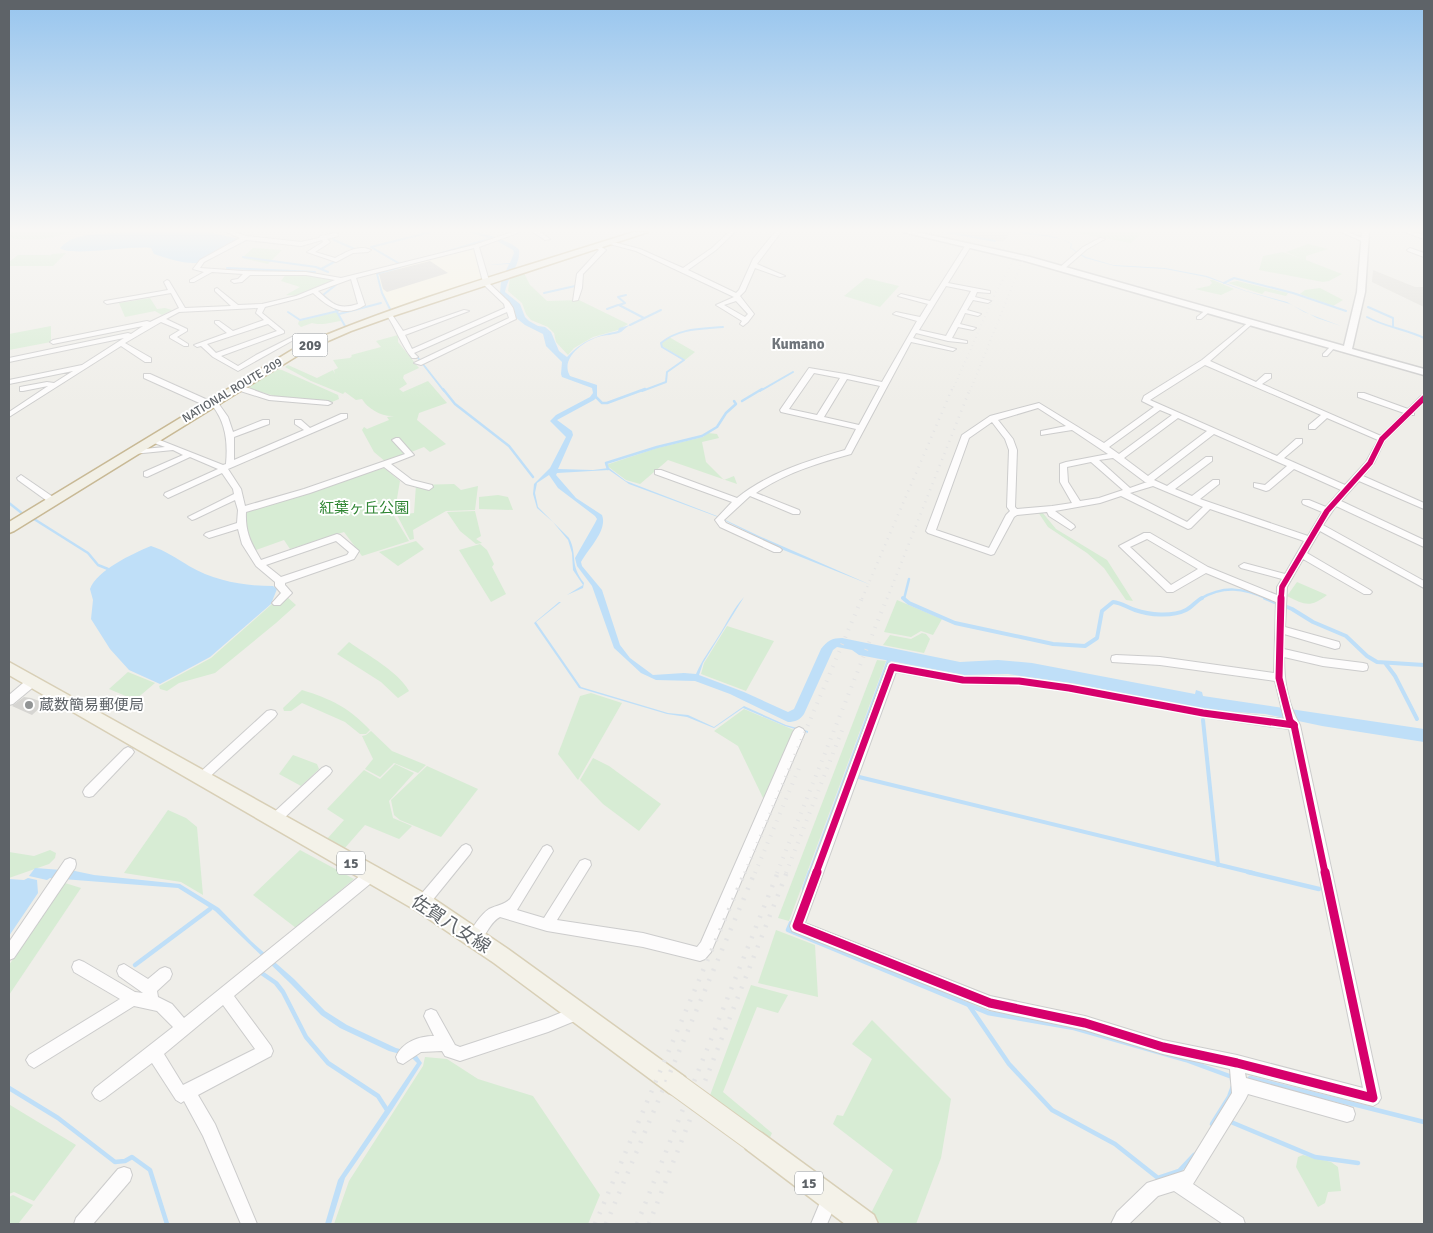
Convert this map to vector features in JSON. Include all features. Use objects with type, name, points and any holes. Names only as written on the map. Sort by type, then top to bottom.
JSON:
[{"type":"highway","name":"NATIONAL ROUTE 209","points":[[9,528],[301,349],[347,329],[466,290]]},
{"type":"main road","name":"佐賀八女線","points":[[9,668],[422,903],[474,938],[866,1224]]},
{"type":"street","points":[[217,290],[235,306]]},
{"type":"street","points":[[9,415],[120,343],[178,310],[262,306],[298,297],[318,290]]},
{"type":"street","points":[[314,291],[327,303],[345,310],[362,305],[357,290]]},
{"type":"street","points":[[389,314],[394,319],[404,346],[420,365],[513,320],[510,308],[493,290]]},
{"type":"street","points":[[575,300],[579,290]]},
{"type":"street","points":[[722,290],[737,297],[751,314],[744,323],[719,305],[737,297],[742,290]]},
{"type":"street","points":[[777,550],[723,525],[719,520],[749,493],[796,467],[848,452],[909,339],[941,290]]},
{"type":"street","points":[[948,338],[974,290],[988,292]]},
{"type":"street","points":[[1132,290],[1424,372]]},
{"type":"street","points":[[1347,350],[1361,290]]},
{"type":"street","points":[[107,302],[173,291],[183,309]]},
{"type":"street","points":[[901,296],[932,304]]},
{"type":"street","points":[[971,298],[988,301]]},
{"type":"street","points":[[235,306],[246,300]]},
{"type":"street","points":[[262,306],[259,313],[269,321],[282,332],[294,338],[258,356],[238,369],[199,344],[269,321]]},
{"type":"street","points":[[410,352],[510,308]]},
{"type":"street","points":[[964,311],[978,314]]},
{"type":"street","points":[[1199,318],[1207,311]]},
{"type":"street","points":[[400,334],[465,314]]},
{"type":"street","points":[[896,314],[922,320]]},
{"type":"street","points":[[52,342],[158,320],[185,330],[172,337],[186,345]]},
{"type":"street","points":[[217,322],[231,334]]},
{"type":"street","points":[[1250,323],[1205,362],[1147,398],[1146,401],[1346,489]]},
{"type":"street","points":[[956,325],[973,328]]},
{"type":"street","points":[[915,331],[965,342]]},
{"type":"street","points":[[215,356],[282,332]]},
{"type":"street","points":[[9,360],[135,334]]},
{"type":"street","points":[[909,339],[953,349]]},
{"type":"street","points":[[120,343],[148,360]]},
{"type":"street","points":[[1325,356],[1333,346]]},
{"type":"street","points":[[1205,362],[1382,438]]},
{"type":"street","points":[[9,382],[86,366]]},
{"type":"street","points":[[861,428],[784,410],[812,370],[885,385]]},
{"type":"street","points":[[147,376],[211,403],[224,414],[231,448],[226,468],[234,484],[242,510],[241,525],[247,544],[259,564],[280,581],[280,586],[287,594],[277,604]]},
{"type":"street","points":[[819,418],[845,376]]},
{"type":"street","points":[[1258,384],[1268,376]]},
{"type":"street","points":[[23,389],[47,384],[55,385]]},
{"type":"street","points":[[237,387],[269,398],[328,403]]},
{"type":"street","points":[[1257,394],[1267,388]]},
{"type":"street","points":[[1361,395],[1411,413]]},
{"type":"street","points":[[1294,725],[1203,713],[1061,687],[1019,681],[963,680],[892,667],[797,926],[990,1003],[1085,1023],[1163,1047],[1237,1063],[1373,1098],[1294,725],[1290,721],[1280,678],[1279,652],[1282,587],[1328,511],[1370,463],[1382,438],[1411,413],[1424,398]]},
{"type":"street","points":[[1212,431],[1150,482],[1126,492],[1100,500],[1010,514],[991,552],[931,531],[965,437],[976,427],[993,418],[1039,405],[1104,447],[1150,482],[1209,506],[1310,540]]},
{"type":"street","points":[[1104,447],[1158,407]]},
{"type":"street","points":[[1312,427],[1327,414]]},
{"type":"street","points":[[1077,504],[1064,482],[1063,466],[1093,459],[1117,457],[1178,415]]},
{"type":"street","points":[[168,495],[344,416]]},
{"type":"street","points":[[993,418],[1009,439],[1014,450],[1010,507],[1015,512]]},
{"type":"street","points":[[230,436],[266,422]]},
{"type":"street","points":[[298,422],[309,431]]},
{"type":"street","points":[[1044,433],[1073,427]]},
{"type":"street","points":[[152,439],[226,468]]},
{"type":"street","points":[[242,510],[307,491],[410,455],[396,440]]},
{"type":"street","points":[[1278,459],[1299,441]]},
{"type":"street","points":[[132,452],[177,449]]},
{"type":"street","points":[[147,474],[191,454]]},
{"type":"street","points":[[1093,459],[1126,492],[1188,526],[1209,506]]},
{"type":"street","points":[[1171,491],[1171,487],[1209,459]]},
{"type":"street","points":[[386,464],[409,482],[429,487]]},
{"type":"street","points":[[1257,485],[1266,488],[1293,466]]},
{"type":"street","points":[[658,472],[737,502]]},
{"type":"street","points":[[1357,477],[1424,506]]},
{"type":"street","points":[[21,478],[53,501]]},
{"type":"street","points":[[1193,500],[1216,482]]},
{"type":"street","points":[[749,493],[796,512]]},
{"type":"street","points":[[192,517],[238,495]]},
{"type":"street","points":[[1306,502],[1328,511]]},
{"type":"street","points":[[1335,502],[1424,544]]},
{"type":"street","points":[[1050,509],[1052,514],[1071,527]]},
{"type":"street","points":[[209,535],[241,525]]},
{"type":"street","points":[[1318,526],[1424,586]]},
{"type":"street","points":[[1205,569],[1170,590],[1124,546],[1147,535],[1205,569],[1282,601]]},
{"type":"street","points":[[259,564],[337,537],[354,552],[351,557],[280,581]]},
{"type":"street","points":[[1302,554],[1367,592]]},
{"type":"street","points":[[1244,566],[1288,578]]},
{"type":"street","points":[[1280,629],[1334,645]]},
{"type":"street","points":[[1279,652],[1323,662],[1363,667]]},
{"type":"street","points":[[1116,659],[1160,661],[1280,678]]},
{"type":"street","points":[[9,701],[33,682]]},
{"type":"street","points":[[201,778],[271,714]]},
{"type":"street","points":[[500,911],[547,925],[643,940],[700,954],[706,947],[799,732]]},
{"type":"street","points":[[89,792],[128,752]]},
{"type":"street","points":[[275,820],[326,771]]},
{"type":"street","points":[[422,903],[466,850]]},
{"type":"street","points":[[474,938],[490,915],[509,909],[515,903],[547,852]]},
{"type":"street","points":[[9,954],[70,864]]},
{"type":"street","points":[[547,925],[585,865]]},
{"type":"street","points":[[100,1093],[225,995],[371,875]]},
{"type":"street","points":[[79,967],[133,999]]},
{"type":"street","points":[[124,971],[165,1006],[183,1028]]},
{"type":"street","points":[[34,1060],[133,999],[151,995],[165,974]]},
{"type":"street","points":[[154,1052],[181,1096],[187,1091],[266,1051],[225,995]]},
{"type":"street","points":[[431,1016],[450,1050],[460,1054],[548,1025],[577,1013]]},
{"type":"street","points":[[403,1057],[412,1048],[423,1043],[446,1044]]},
{"type":"street","points":[[1124,1222],[1153,1189],[1189,1178],[1240,1095],[1237,1063]]},
{"type":"street","points":[[1239,1084],[1347,1114]]},
{"type":"street","points":[[187,1091],[208,1130],[249,1224]]},
{"type":"street","points":[[82,1224],[124,1175]]},
{"type":"street","points":[[1175,1182],[1237,1224]]},
{"type":"street","points":[[819,1224],[830,1199]]},
{"type":"shaded area","points":[[381,290],[457,290],[390,312]]},
{"type":"shaded area","points":[[1388,290],[1424,290],[1424,307]]},
{"type":"green space","points":[[296,290],[315,290],[299,296],[286,295]]},
{"type":"green space","points":[[535,290],[547,301],[579,300],[628,324],[618,330],[593,337],[574,348],[568,355],[556,342],[554,333],[548,327],[531,320],[526,314],[522,303],[508,291]]},
{"type":"green space","points":[[852,290],[896,290],[880,307],[844,296]]},
{"type":"green space","points":[[1197,290],[1233,290],[1221,295]]},
{"type":"green space","points":[[1248,290],[1273,290],[1288,293],[1286,296],[1265,291],[1262,294]]},
{"type":"green space","points":[[1305,290],[1323,290],[1343,300],[1333,306],[1300,294]]},
{"type":"green space","points":[[150,298],[157,309],[165,308],[172,310],[162,315],[155,311],[125,317],[119,303]]},
{"type":"green space","points":[[337,312],[341,321],[323,324],[312,323],[301,327],[298,324],[299,321]]},
{"type":"green space","points":[[51,326],[51,342],[9,350],[9,334]]},
{"type":"green space","points":[[398,335],[398,342],[419,368],[404,375],[403,378],[407,384],[399,389],[403,392],[428,381],[447,403],[419,413],[417,420],[446,444],[430,452],[424,447],[386,462],[374,452],[362,430],[364,427],[367,429],[389,420],[387,417],[394,416],[380,414],[368,406],[362,399],[356,400],[345,392],[343,394],[311,381],[285,367],[288,365],[317,378],[333,370],[335,374],[334,370],[338,368],[333,360],[350,358],[351,355],[381,347],[376,341]]},
{"type":"green space","points":[[669,337],[695,352],[685,360],[662,346],[662,343]]},
{"type":"green space","points":[[274,369],[282,370],[338,395],[339,399],[332,402],[281,398],[245,387]]},
{"type":"green space","points":[[708,433],[717,434],[719,438],[702,442],[706,462],[723,479],[668,460],[640,484],[626,480],[606,465],[657,448],[703,437]]},
{"type":"green space","name":"紅葉ヶ丘公園","points":[[384,468],[400,481],[394,516],[409,541],[362,556],[344,532],[290,549],[284,540],[253,551],[245,533],[244,513]]},
{"type":"green space","points":[[734,476],[737,484],[725,480]]},
{"type":"green space","points":[[454,484],[461,490],[478,486],[475,510],[446,511],[413,530],[414,539],[410,540],[397,515],[414,513],[416,485]]},
{"type":"green space","points":[[498,495],[508,497],[513,510],[479,509],[479,497]]},
{"type":"green space","points":[[475,511],[481,536],[476,539],[482,543],[476,544],[460,531],[447,512]]},
{"type":"green space","points":[[1038,512],[1042,512],[1056,529],[1107,560],[1133,601],[1126,600],[1104,568],[1087,553],[1048,527]]},
{"type":"green space","points":[[416,541],[424,549],[398,566],[379,552]]},
{"type":"green space","points":[[480,544],[487,550],[494,564],[492,567],[506,594],[491,602],[459,550]]},
{"type":"green space","points":[[1297,582],[1327,595],[1316,602],[1307,604],[1287,596]]},
{"type":"green space","points":[[286,596],[296,605],[215,673],[179,683],[167,691],[160,689],[159,686],[211,658],[272,604],[277,605]]},
{"type":"green space","points":[[897,600],[942,619],[933,635],[921,631],[911,637],[884,632]]},
{"type":"green space","points":[[727,626],[774,641],[746,691],[701,674],[704,663]]},
{"type":"green space","points":[[922,633],[926,634],[930,639],[924,653],[883,645],[890,635],[911,639]]},
{"type":"green space","points":[[349,642],[390,670],[409,691],[398,698],[381,682],[337,654]]},
{"type":"green space","points":[[877,660],[886,661],[789,921],[778,918]]},
{"type":"green space","points":[[128,672],[155,683],[135,700],[109,689]]},
{"type":"green space","points":[[302,690],[339,705],[354,715],[370,730],[366,734],[360,734],[345,722],[302,703],[291,711],[284,711],[283,708]]},
{"type":"green space","points":[[591,693],[622,703],[578,780],[558,754],[580,696]]},
{"type":"green space","points":[[744,709],[794,730],[764,800],[738,746],[714,731]]},
{"type":"green space","points":[[371,731],[392,751],[426,765],[418,773],[394,763],[380,777],[365,769],[373,759],[362,736]]},
{"type":"green space","points":[[293,755],[317,764],[319,769],[301,786],[279,774]]},
{"type":"green space","points":[[593,758],[609,766],[661,804],[639,831],[603,804],[580,780]]},
{"type":"green space","points":[[395,764],[414,773],[389,801],[393,818],[412,826],[399,839],[365,825],[344,849],[327,839],[344,820],[327,809],[364,770],[380,779]]},
{"type":"green space","points":[[427,766],[478,789],[441,837],[400,820],[394,815],[391,800]]},
{"type":"green space","points":[[168,810],[186,818],[197,827],[203,895],[181,882],[124,873]]},
{"type":"green space","points":[[50,850],[56,853],[55,858],[49,864],[9,878],[9,852],[34,856]]},
{"type":"green space","points":[[300,850],[354,879],[296,928],[253,895]]},
{"type":"green space","points":[[65,883],[81,888],[9,995],[9,965]]},
{"type":"green space","points":[[776,930],[815,945],[818,997],[758,983]]},
{"type":"green space","points":[[751,985],[788,995],[778,1013],[757,1007],[723,1092],[772,1133],[767,1144],[709,1098]]},
{"type":"green space","points":[[872,1020],[951,1099],[941,1158],[916,1224],[880,1224],[869,1217],[893,1170],[833,1124],[837,1115],[843,1116],[872,1059],[852,1044]]},
{"type":"green space","points":[[425,1057],[447,1059],[478,1079],[533,1096],[600,1195],[588,1224],[334,1224],[349,1181],[423,1066]]},
{"type":"green space","points":[[9,1101],[10,1105],[76,1145],[34,1201],[14,1192],[9,1194]]},
{"type":"green space","points":[[1303,1155],[1331,1162],[1338,1167],[1341,1191],[1328,1192],[1325,1203],[1318,1207],[1296,1167],[1298,1157]]},
{"type":"green space","points":[[13,1195],[33,1205],[18,1224],[9,1224],[9,1197]]},
{"type":"water","points":[[500,290],[506,290],[505,292],[520,304],[525,317],[529,321],[538,326],[545,327],[551,332],[559,351],[567,357],[579,346],[591,340],[574,352],[568,363],[568,370],[570,376],[597,385],[597,397],[557,420],[572,431],[573,435],[558,469],[593,470],[609,468],[626,481],[717,516],[871,585],[781,549],[718,517],[629,484],[609,470],[557,473],[556,475],[576,498],[602,515],[603,521],[600,533],[581,562],[582,566],[602,590],[620,645],[630,658],[653,675],[696,674],[733,611],[744,597],[703,663],[699,675],[744,692],[788,712],[794,709],[821,649],[830,640],[842,638],[960,662],[998,660],[1032,663],[1195,694],[1196,690],[1202,692],[1203,696],[1424,729],[1424,742],[1322,726],[1265,714],[1206,710],[1077,684],[1008,674],[964,675],[859,655],[852,650],[837,647],[833,650],[804,714],[793,722],[788,722],[730,694],[695,681],[656,680],[641,673],[614,648],[592,586],[577,566],[575,558],[597,519],[558,488],[549,475],[537,483],[535,493],[538,507],[553,522],[537,508],[533,494],[534,484],[550,468],[566,437],[550,421],[556,415],[590,397],[593,393],[592,388],[562,377],[562,362],[546,346],[543,334],[525,325],[515,317],[510,303],[500,293]]},
{"type":"water","points":[[1241,290],[1290,304],[1245,291]]},
{"type":"water","points":[[1309,314],[1341,326],[1317,318]]},
{"type":"water","points":[[630,325],[619,333],[596,338],[603,335],[618,331],[619,328]]},
{"type":"water","points":[[553,522],[569,538],[572,544],[575,565],[584,583],[583,588],[567,595],[583,585],[573,570],[572,553],[568,540]]},
{"type":"water","points":[[151,546],[166,552],[199,571],[219,579],[240,584],[273,586],[277,589],[271,604],[210,657],[160,684],[129,670],[110,649],[91,619],[93,600],[90,589],[94,582],[116,563]]},
{"type":"water","points":[[561,602],[536,622],[581,687],[668,713],[688,715],[714,727],[744,706],[786,725],[808,731],[808,733],[785,726],[743,708],[714,728],[687,717],[667,714],[579,688],[534,623]]},
{"type":"water","points":[[35,868],[180,884],[219,908],[325,1011],[347,1025],[396,1048],[415,1053],[422,1063],[345,1178],[331,1224],[325,1224],[338,1180],[417,1063],[411,1057],[389,1051],[340,1028],[321,1015],[215,911],[178,888],[50,878],[47,880],[29,876]]},
{"type":"water","points":[[28,878],[37,880],[38,893],[9,936],[9,879],[24,880]]},
{"type":"building","name":"蔵数簡易郵便局","points":[[24,697],[45,703],[32,715],[12,706]]},
{"type":"waterway","points":[[330,290],[323,295],[332,303],[337,311]]},
{"type":"waterway","points":[[381,290],[391,311]]},
{"type":"waterway","points":[[544,293],[559,290]]},
{"type":"waterway","points":[[1279,290],[1346,311]]},
{"type":"waterway","points":[[626,295],[618,297],[625,303],[619,305],[644,318]]},
{"type":"waterway","points":[[339,314],[381,303]]},
{"type":"waterway","points":[[607,309],[618,305]]},
{"type":"waterway","points":[[1368,307],[1393,318],[1393,327]]},
{"type":"waterway","points":[[630,325],[661,310]]},
{"type":"waterway","points":[[288,312],[300,320],[337,311]]},
{"type":"waterway","points":[[337,311],[345,326]]},
{"type":"waterway","points":[[1367,317],[1393,327]]},
{"type":"waterway","points":[[642,391],[666,382],[667,372],[684,360],[662,347],[661,343],[675,334],[698,329],[723,327]]},
{"type":"waterway","points":[[1393,327],[1424,338]]},
{"type":"waterway","points":[[415,354],[444,391]]},
{"type":"waterway","points":[[760,391],[793,372]]},
{"type":"waterway","points":[[443,389],[455,404],[509,446],[533,477]]},
{"type":"waterway","points":[[595,396],[602,403],[607,403],[645,389]]},
{"type":"waterway","points":[[742,401],[762,389]]},
{"type":"waterway","points":[[608,469],[606,463],[657,447],[702,436],[717,427],[726,413],[736,404],[734,401]]},
{"type":"waterway","points":[[9,503],[23,514]]},
{"type":"waterway","points":[[34,519],[88,553],[98,565],[108,569]]},
{"type":"waterway","points":[[904,599],[909,579]]},
{"type":"waterway","points":[[1202,598],[1225,590],[1242,590],[1268,599]]},
{"type":"waterway","points":[[904,599],[909,603],[955,623],[1053,644],[1085,646],[1097,638],[1102,611],[1113,602],[1141,612],[1174,614],[1186,610],[1202,598]]},
{"type":"waterway","points":[[1265,598],[1292,609],[1313,622],[1346,636],[1367,656],[1377,662],[1424,665]]},
{"type":"waterway","points":[[810,873],[889,660]]},
{"type":"waterway","points":[[1386,664],[1395,676],[1417,719]]},
{"type":"waterway","points":[[1203,720],[1218,864]]},
{"type":"waterway","points":[[855,776],[1218,864]]},
{"type":"waterway","points":[[1218,864],[1253,873]]},
{"type":"waterway","points":[[804,889],[810,872]]},
{"type":"waterway","points":[[1248,872],[1319,889]]},
{"type":"waterway","points":[[135,965],[210,909]]},
{"type":"waterway","points":[[791,923],[788,930],[969,1005]]},
{"type":"waterway","points":[[263,974],[276,983],[283,992],[306,1037],[328,1063],[378,1096],[387,1110]]},
{"type":"waterway","points":[[969,1005],[988,1013],[1074,1028],[1186,1060],[1232,1077],[1232,1080]]},
{"type":"waterway","points":[[969,1005],[1009,1064],[1052,1110],[1115,1144],[1158,1178],[1179,1171],[1194,1155]]},
{"type":"waterway","points":[[1250,1078],[1424,1122]]},
{"type":"waterway","points":[[1212,1124],[1229,1097],[1233,1086]]},
{"type":"waterway","points":[[9,1088],[58,1118],[115,1162],[125,1161],[132,1157],[150,1170],[167,1224]]},
{"type":"waterway","points":[[1231,1122],[1315,1157],[1358,1163]]},
{"type":"railway","points":[[952,391],[997,290]]},
{"type":"railway","points":[[970,391],[1011,290]]},
{"type":"railway","points":[[862,599],[952,389]]},
{"type":"railway","points":[[887,599],[970,389]]},
{"type":"railway","points":[[745,873],[862,598]]},
{"type":"railway","points":[[777,873],[887,598]]},
{"type":"railway","points":[[786,873],[843,728]]},
{"type":"railway","points":[[755,873],[799,768]]},
{"type":"railway","points":[[595,1224],[745,872]]},
{"type":"railway","points":[[606,1224],[755,872]]},
{"type":"railway","points":[[637,1224],[778,872]]},
{"type":"railway","points":[[649,1224],[787,872]]},
{"type":"cycle path","points":[[1294,725],[1203,713],[1069,688],[1019,681],[963,680],[892,667],[797,926],[990,1003],[1085,1023],[1163,1047],[1237,1063],[1373,1098],[1294,725],[1290,721],[1279,678],[1282,587],[1327,511],[1370,463],[1382,439],[1424,398]]},
{"type":"place","name":"蔵数簡易郵便局","points":[[29,705]]},
{"type":"district","name":"Kumano","points":[[798,344]]}]
